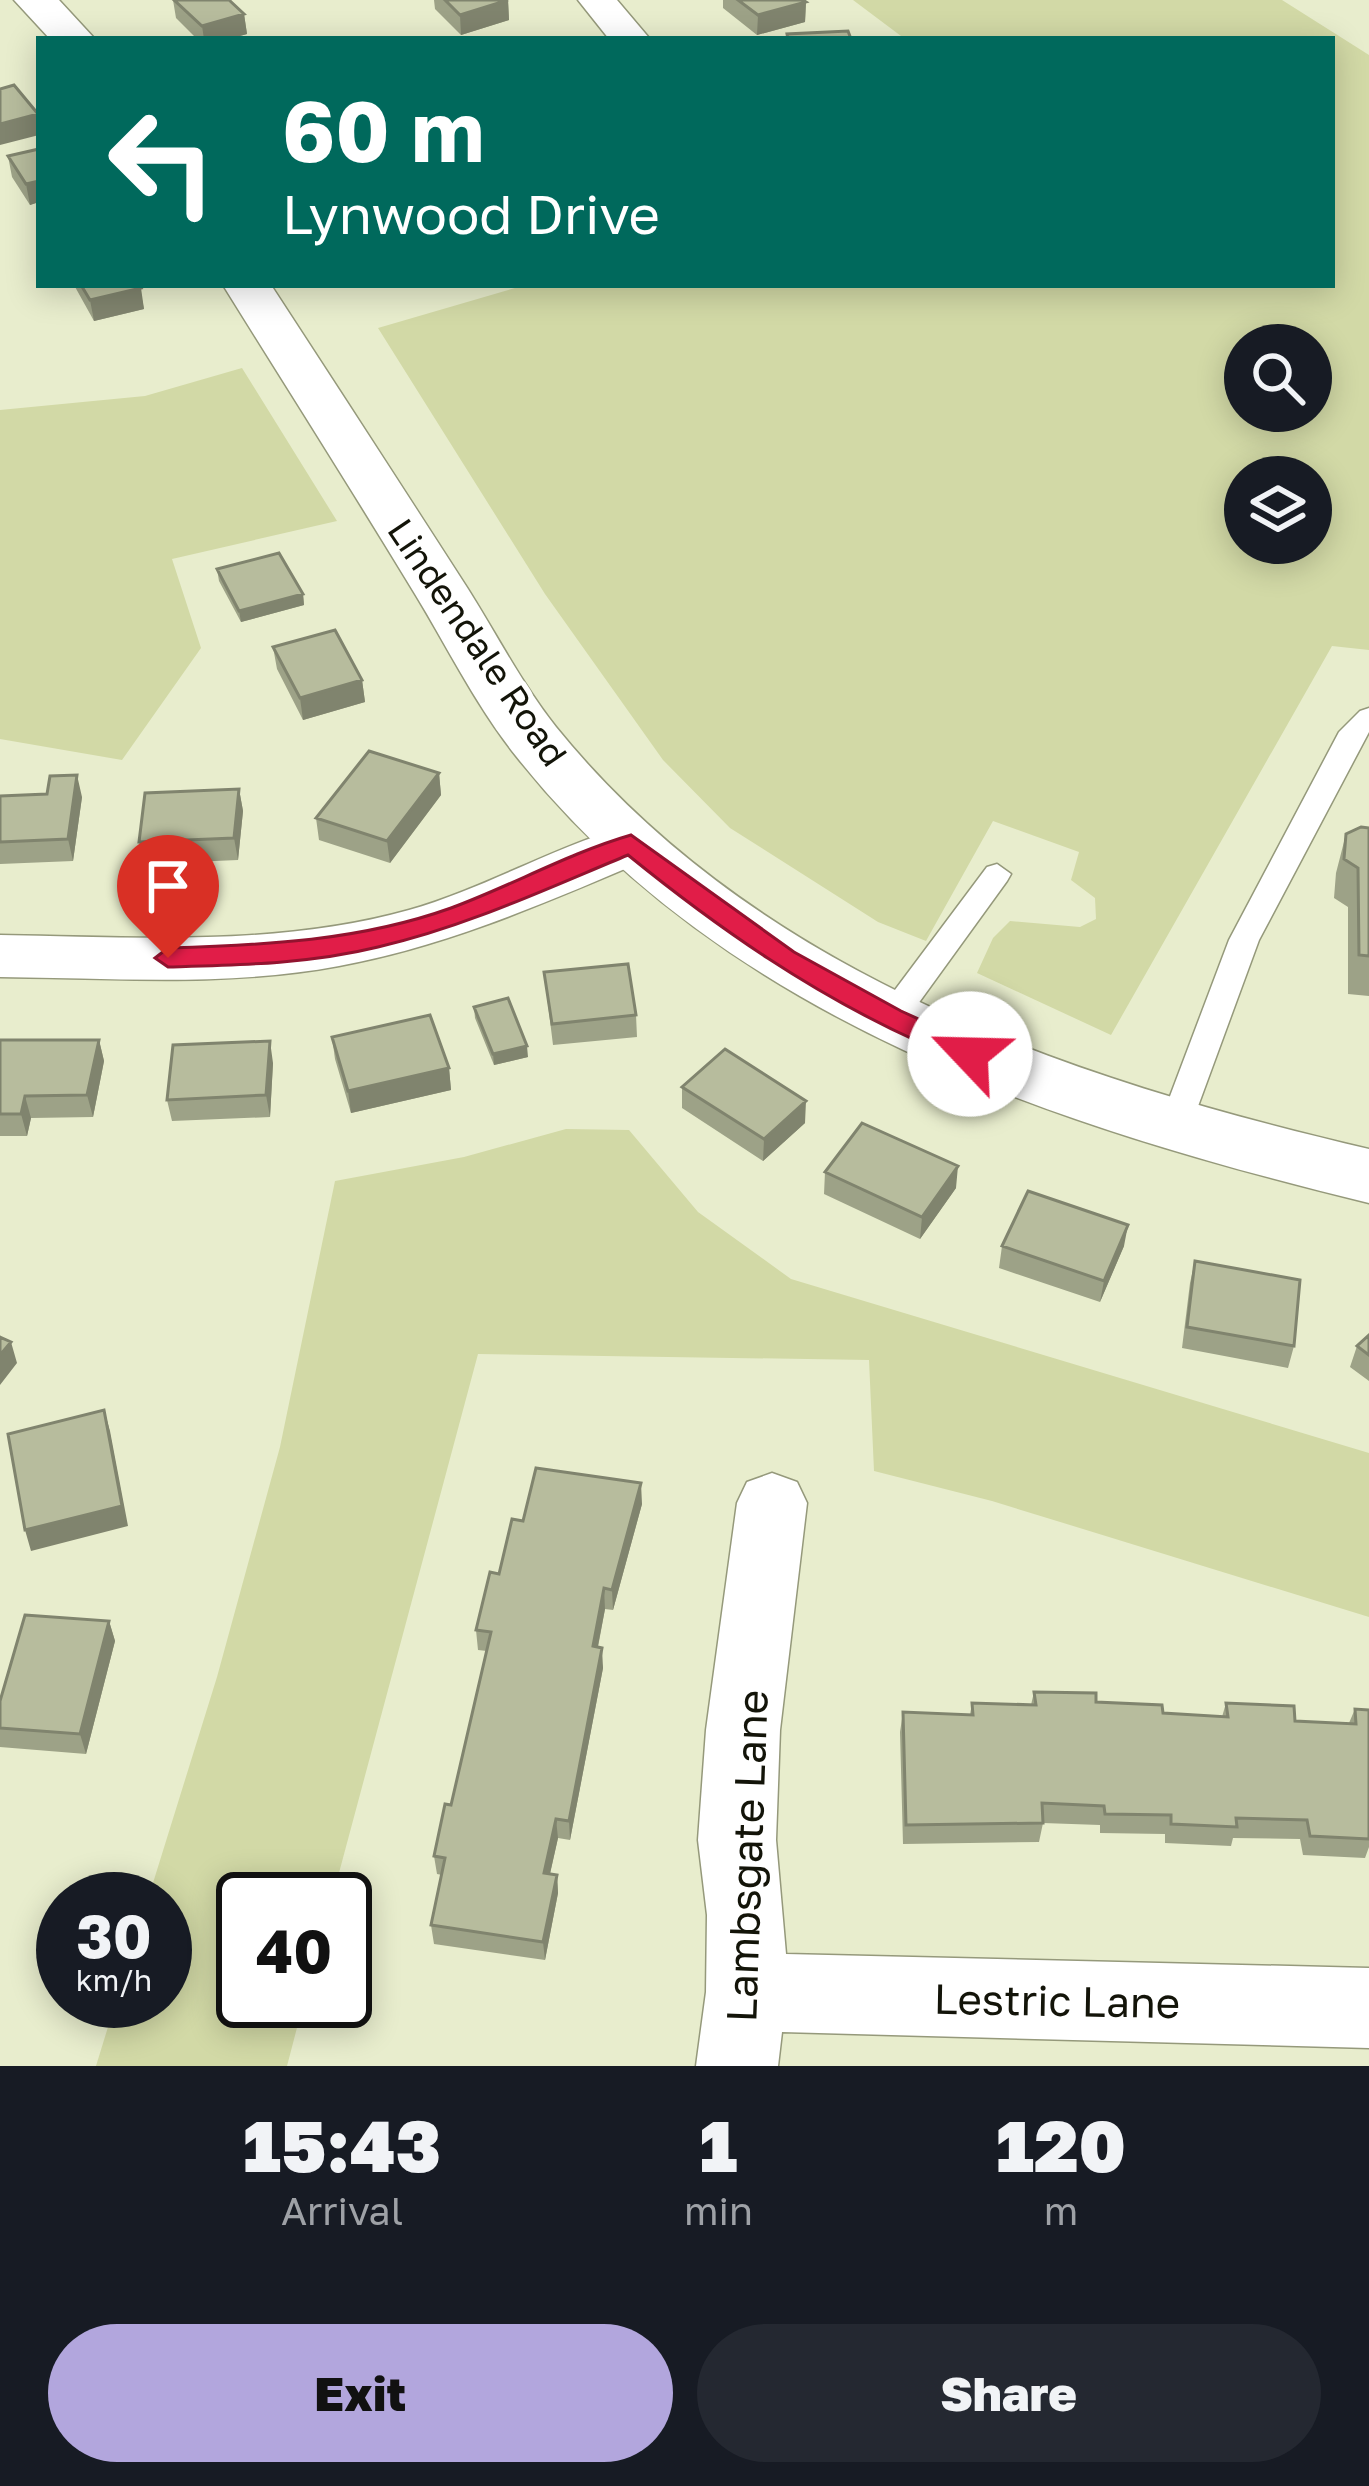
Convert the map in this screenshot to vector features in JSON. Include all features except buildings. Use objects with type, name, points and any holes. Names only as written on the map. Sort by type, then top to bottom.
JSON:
[{"type":"street","points":[[34,0],[71,36]]},
{"type":"street","points":[[597,0],[627,36]]},
{"type":"street","name":"Lindendale Road","points":[[249,288],[536,741],[631,844],[766,946],[891,1018],[1010,1072],[1174,1128],[1369,1176]]},
{"type":"street","points":[[0,956],[210,958],[337,946],[458,915],[631,844]]},
{"type":"street","name":"Lambsgate Lane","points":[[742,2029],[746,1915],[737,1840],[743,1730],[772,1503]]},
{"type":"street","name":"Lestric Lane","points":[[742,2029],[1369,2008]]},
{"type":"lane","points":[[1174,1128],[1244,940],[1352,732],[1369,717]]},
{"type":"lane","points":[[891,1018],[997,874]]},
{"type":"green space","points":[[853,0],[1282,0],[1369,55],[1369,650],[1332,646],[1111,1035],[977,973],[993,938],[1010,921],[1080,927],[1096,919],[1095,898],[1071,880],[1079,852],[993,821],[926,941],[878,922],[730,828],[663,760],[545,594],[378,328],[515,288],[1335,288],[1335,36],[901,36]]},
{"type":"green space","points":[[242,368],[337,521],[172,559],[201,648],[122,760],[0,739],[0,410],[145,396]]},
{"type":"green space","points":[[566,1129],[629,1130],[698,1212],[791,1279],[1369,1453],[1369,1617],[992,1501],[874,1471],[869,1360],[478,1354],[339,1872],[216,1872],[216,2028],[297,2028],[287,2066],[96,2066],[108,2028],[192,2028],[192,1872],[156,1872],[217,1677],[280,1447],[335,1181],[464,1157]]},
{"type":"route","points":[[168,958],[296,953],[379,938],[458,915],[631,844],[713,910],[784,958],[891,1018],[970,1054]]}]
